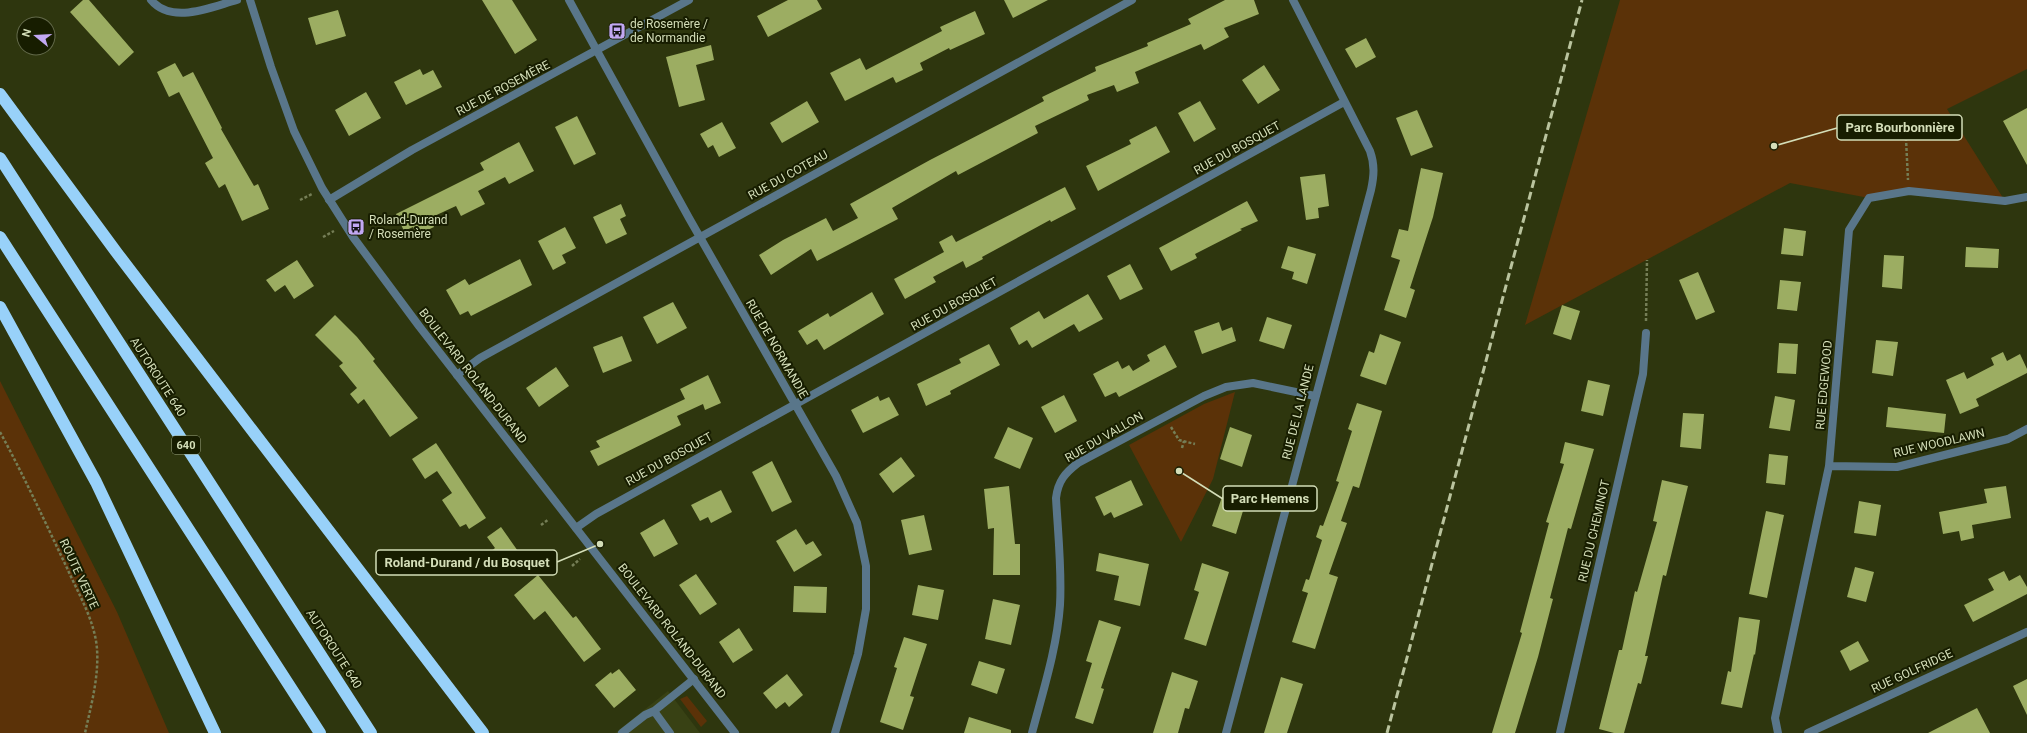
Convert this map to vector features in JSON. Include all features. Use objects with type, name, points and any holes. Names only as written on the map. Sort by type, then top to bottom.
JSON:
[{"type":"highway","points":[[0,94],[117,253],[483,733]]},
{"type":"highway","name":"AUTOROUTE 640","points":[[0,158],[371,733]]},
{"type":"highway","points":[[0,237],[320,733]]},
{"type":"highway","points":[[0,307],[99,489],[215,733]]},
{"type":"street","points":[[151,0],[166,11],[181,13],[237,0]]},
{"type":"street","name":"BOULEVARD ROLAND-DURAND","points":[[250,0],[270,67],[294,130],[329,200],[371,263],[694,679],[732,732]]},
{"type":"street","name":"RUE DE NORMANDIE","points":[[569,0],[700,237],[836,476],[853,512],[861,538],[866,566],[867,602],[862,635],[846,700],[835,733]]},
{"type":"street","name":"RUE DE ROSEMÈRE","points":[[329,200],[412,150],[598,51],[689,0]]},
{"type":"street","name":"RUE DU COTEAU","points":[[457,375],[480,358],[1132,0]]},
{"type":"street","name":"RUE DE LA LANDE","points":[[1226,733],[1369,197],[1374,173],[1370,151],[1293,0]]},
{"type":"street","name":"RUE DU BOSQUET","points":[[576,528],[596,514],[1344,102]]},
{"type":"street","name":"RUE EDGEWOOD","points":[[1778,733],[1775,718],[1828,466],[1849,230],[1869,198],[1909,191],[2005,201],[2027,197]]},
{"type":"street","name":"RUE DU CHEMINOT","points":[[1560,733],[1643,374],[1646,333]]},
{"type":"street","name":"RUE DU VALLON","points":[[1032,733],[1058,623],[1060,581],[1056,498],[1058,485],[1066,473],[1084,460],[1164,417],[1204,396],[1226,387],[1253,383],[1315,396]]},
{"type":"street","name":"RUE WOODLAWN","points":[[1828,466],[1897,467],[2008,439],[2027,429]]},
{"type":"street","name":"RUE GOLFRIDGE","points":[[1808,733],[2027,632]]},
{"type":"street","points":[[622,733],[645,715],[654,711],[694,679]]},
{"type":"street","points":[[654,711],[670,733]]},
{"type":"path","points":[[1905,118],[1909,191]]},
{"type":"path","points":[[300,200],[312,194]]},
{"type":"path","points":[[323,237],[334,231]]},
{"type":"path","points":[[1646,333],[1647,260]]},
{"type":"path","points":[[1169,423],[1180,440],[1195,444]]},
{"type":"path","name":"ROUTE VERTE","points":[[0,432],[88,613],[93,630],[97,648],[96,674],[85,733]]},
{"type":"path","points":[[1182,448],[1184,441]]},
{"type":"path","points":[[541,525],[549,519]]},
{"type":"path","points":[[572,566],[580,560]]},
{"type":"shaded area","points":[[1620,0],[2027,0],[2027,69],[1947,109],[2005,201],[1909,191],[1869,198],[1790,183],[1525,325]]},
{"type":"shaded area","points":[[0,381],[117,612],[169,733],[0,733]]},
{"type":"shaded area","points":[[1235,392],[1213,479],[1181,542],[1129,445],[1204,404]]},
{"type":"shaded area","points":[[668,691],[700,733],[615,733]]},
{"type":"shaded area","points":[[687,696],[707,721],[701,727],[680,699]]},
{"type":"building","points":[[83,0],[89,0],[134,52],[119,66],[70,12]]},
{"type":"building","points":[[482,0],[512,0],[537,40],[515,54]]},
{"type":"building","points":[[788,0],[817,0],[822,9],[768,37],[757,16]]},
{"type":"building","points":[[1004,0],[1048,0],[1013,18]]},
{"type":"building","points":[[1225,0],[1254,0],[1259,14],[1224,28],[1229,37],[1204,50],[1201,44],[1135,72],[1139,83],[1117,92],[1114,85],[1087,95],[1089,100],[1035,126],[1038,133],[958,175],[956,171],[892,208],[898,219],[817,261],[811,249],[771,275],[759,255],[783,240],[826,218],[833,231],[858,218],[850,204],[930,160],[1044,101],[1042,97],[1096,71],[1095,67],[1148,46],[1147,43],[1191,24],[1188,19]]},
{"type":"building","points":[[338,10],[346,36],[316,45],[308,18]]},
{"type":"building","points":[[975,11],[985,34],[950,50],[949,48],[920,63],[923,70],[896,83],[893,77],[845,101],[830,73],[860,58],[866,70],[942,31],[940,27]]},
{"type":"building","points":[[1366,38],[1376,57],[1356,68],[1345,49]]},
{"type":"building","points":[[711,45],[714,60],[696,65],[705,100],[679,107],[666,57]]},
{"type":"building","points":[[175,63],[183,77],[193,72],[222,128],[221,129],[254,186],[258,184],[269,209],[242,221],[225,184],[219,188],[205,163],[213,158],[179,92],[169,97],[157,72]]},
{"type":"building","points":[[1264,65],[1280,90],[1258,104],[1242,80]]},
{"type":"building","points":[[420,69],[423,75],[433,70],[442,87],[406,105],[394,82]]},
{"type":"building","points":[[366,92],[381,118],[349,136],[335,110]]},
{"type":"building","points":[[807,101],[819,122],[782,143],[770,123]]},
{"type":"building","points":[[1200,101],[1216,129],[1194,142],[1178,113]]},
{"type":"building","points":[[2027,108],[2027,165],[2003,121]]},
{"type":"building","points":[[1417,110],[1433,147],[1411,156],[1396,118]]},
{"type":"building","points":[[577,116],[596,154],[574,165],[555,127]]},
{"type":"building","points":[[722,122],[736,148],[719,157],[713,145],[708,148],[700,134]]},
{"type":"building","points":[[1156,126],[1170,152],[1098,191],[1086,166],[1131,144],[1129,140]]},
{"type":"building","points":[[519,142],[534,171],[509,184],[505,177],[478,191],[485,204],[461,216],[456,206],[430,218],[434,227],[417,235],[413,227],[404,231],[396,214],[484,170],[480,163]]},
{"type":"building","points":[[1421,168],[1443,173],[1433,217],[1410,288],[1415,290],[1406,318],[1384,310],[1400,260],[1391,257],[1399,229],[1408,231]]},
{"type":"building","points":[[1325,174],[1329,206],[1318,208],[1319,218],[1306,220],[1300,177]]},
{"type":"building","points":[[1065,187],[1076,209],[1051,222],[1050,220],[982,257],[983,259],[966,268],[963,261],[933,277],[936,282],[905,299],[894,279],[944,252],[939,242],[952,235],[956,242]]},
{"type":"building","points":[[1247,201],[1258,221],[1240,229],[1242,230],[1195,254],[1197,258],[1171,271],[1159,248]]},
{"type":"building","points":[[621,204],[626,216],[620,219],[627,234],[606,244],[593,217]]},
{"type":"building","points":[[565,227],[576,248],[562,255],[566,263],[553,270],[538,241]]},
{"type":"building","points":[[1784,228],[1806,231],[1803,256],[1781,254]]},
{"type":"building","points":[[1288,246],[1316,254],[1307,284],[1292,279],[1294,272],[1281,268]]},
{"type":"building","points":[[1966,247],[1999,249],[1998,268],[1965,267]]},
{"type":"building","points":[[1884,255],[1904,256],[1902,289],[1882,287]]},
{"type":"building","points":[[520,259],[532,285],[471,316],[468,311],[460,315],[446,290],[465,279],[469,285]]},
{"type":"building","points":[[297,260],[314,286],[294,299],[285,285],[275,292],[266,280]]},
{"type":"building","points":[[1130,264],[1143,289],[1120,300],[1107,276]]},
{"type":"building","points":[[1698,272],[1715,312],[1696,320],[1679,280]]},
{"type":"building","points":[[1780,280],[1801,282],[1797,311],[1777,309]]},
{"type":"building","points":[[872,292],[884,314],[824,350],[817,339],[807,345],[798,331],[828,313],[830,317]]},
{"type":"building","points":[[1088,294],[1103,319],[1079,332],[1074,324],[1032,348],[1027,340],[1019,345],[1010,328],[1039,311],[1044,319]]},
{"type":"building","points":[[673,302],[687,328],[657,344],[643,317]]},
{"type":"building","points":[[1562,305],[1580,311],[1571,340],[1553,334]]},
{"type":"building","points":[[335,315],[357,337],[375,359],[373,361],[418,418],[390,437],[364,399],[358,404],[350,394],[357,388],[339,366],[343,363],[315,335]]},
{"type":"building","points":[[1267,317],[1292,325],[1284,349],[1259,341]]},
{"type":"building","points":[[1219,322],[1222,331],[1232,327],[1236,341],[1202,354],[1194,331]]},
{"type":"building","points":[[1380,334],[1401,342],[1386,385],[1360,376],[1369,351],[1374,353]]},
{"type":"building","points":[[622,336],[632,361],[603,373],[593,347]]},
{"type":"building","points":[[1876,340],[1898,342],[1893,376],[1872,373]]},
{"type":"building","points":[[1779,343],[1798,344],[1796,374],[1777,373]]},
{"type":"building","points":[[989,344],[1000,365],[950,391],[951,394],[926,406],[917,384],[961,363],[959,359]]},
{"type":"building","points":[[1165,345],[1177,367],[1119,397],[1116,392],[1105,397],[1093,374],[1118,361],[1122,369],[1129,365],[1133,371],[1150,361],[1147,355]]},
{"type":"building","points":[[2003,352],[2007,361],[2020,354],[2027,369],[2027,373],[1976,399],[1979,406],[1960,414],[1946,380],[1964,372],[1967,379],[1994,365],[1991,358]]},
{"type":"building","points":[[556,367],[569,386],[539,407],[526,388]]},
{"type":"building","points":[[708,375],[721,403],[705,410],[703,404],[677,416],[681,425],[598,466],[590,451],[600,447],[596,441],[685,399],[680,389]]},
{"type":"building","points":[[1588,380],[1610,385],[1603,416],[1581,411]]},
{"type":"building","points":[[1064,395],[1077,421],[1055,433],[1041,407]]},
{"type":"building","points":[[878,396],[880,401],[889,397],[899,415],[863,433],[851,410]]},
{"type":"building","points":[[1775,396],[1795,400],[1790,431],[1769,428]]},
{"type":"building","points":[[1357,403],[1382,411],[1359,488],[1353,486],[1341,521],[1347,523],[1329,574],[1338,577],[1315,649],[1292,642],[1308,593],[1302,591],[1306,579],[1309,580],[1322,540],[1316,537],[1320,525],[1323,526],[1339,482],[1336,481],[1352,431],[1348,429]]},
{"type":"building","points":[[1888,407],[1946,414],[1944,433],[1886,427]]},
{"type":"building","points":[[1683,413],[1704,414],[1701,449],[1680,447]]},
{"type":"building","points":[[1008,427],[1033,438],[1020,469],[994,458]]},
{"type":"building","points":[[1230,427],[1252,435],[1242,467],[1220,459]]},
{"type":"building","points":[[1565,442],[1594,449],[1571,529],[1568,528],[1550,598],[1553,599],[1538,657],[1515,733],[1492,733],[1522,633],[1520,632],[1549,523],[1546,522],[1564,464],[1560,463]]},
{"type":"building","points":[[436,443],[486,518],[469,529],[466,524],[460,527],[442,500],[452,493],[437,471],[425,479],[412,459]]},
{"type":"building","points":[[1769,454],[1788,456],[1785,485],[1766,483]]},
{"type":"building","points":[[901,457],[915,476],[893,493],[879,474]]},
{"type":"building","points":[[772,461],[792,502],[772,512],[752,472]]},
{"type":"building","points":[[1131,480],[1143,505],[1114,518],[1111,512],[1104,516],[1095,497]]},
{"type":"building","points":[[1662,480],[1688,486],[1666,576],[1663,575],[1645,656],[1648,656],[1641,684],[1638,683],[1624,733],[1614,733],[1599,729],[1619,650],[1622,650],[1635,591],[1637,592],[1657,522],[1653,521]]},
{"type":"building","points":[[1009,486],[1015,544],[1020,544],[1020,575],[993,575],[994,528],[988,529],[984,489]]},
{"type":"building","points":[[2006,486],[2011,518],[1972,525],[1974,538],[1961,541],[1959,531],[1943,534],[1939,512],[1987,503],[1984,489]]},
{"type":"building","points":[[721,490],[732,512],[711,523],[708,517],[700,521],[691,505]]},
{"type":"building","points":[[1223,494],[1246,501],[1236,534],[1212,526]]},
{"type":"building","points":[[1859,501],[1881,505],[1876,536],[1854,533]]},
{"type":"building","points":[[1766,511],[1784,515],[1767,598],[1749,594]]},
{"type":"building","points":[[924,515],[932,550],[909,555],[901,520]]},
{"type":"building","points":[[664,519],[678,544],[654,557],[640,533]]},
{"type":"building","points":[[501,527],[520,554],[501,567],[490,552],[495,548],[487,537]]},
{"type":"building","points":[[796,529],[806,545],[813,541],[822,555],[794,572],[776,541]]},
{"type":"building","points":[[1099,553],[1149,564],[1140,606],[1114,600],[1119,576],[1096,571]]},
{"type":"building","points":[[1202,563],[1229,572],[1206,646],[1184,639],[1199,592],[1194,590]]},
{"type":"building","points":[[1855,567],[1874,572],[1866,602],[1847,597]]},
{"type":"building","points":[[2004,571],[2009,581],[2020,575],[2027,587],[2027,594],[1973,622],[1964,605],[1994,590],[1988,579]]},
{"type":"building","points":[[696,574],[717,604],[700,615],[679,585]]},
{"type":"building","points":[[538,575],[573,618],[576,616],[601,649],[584,662],[545,611],[534,620],[514,595]]},
{"type":"building","points":[[918,585],[944,590],[938,620],[912,615]]},
{"type":"building","points":[[794,586],[827,587],[826,613],[793,612]]},
{"type":"building","points":[[993,599],[1020,605],[1011,645],[985,639]]},
{"type":"building","points":[[1739,617],[1760,620],[1755,655],[1754,654],[1742,708],[1721,704],[1728,671],[1731,672]]},
{"type":"building","points":[[1099,620],[1121,627],[1101,688],[1104,689],[1093,724],[1075,718],[1092,663],[1086,661]]},
{"type":"building","points":[[739,628],[753,650],[733,663],[719,642]]},
{"type":"building","points":[[904,637],[927,644],[910,696],[914,697],[903,730],[880,722],[897,668],[894,667]]},
{"type":"building","points":[[1858,641],[1869,661],[1850,671],[1840,651]]},
{"type":"building","points":[[979,661],[1005,669],[997,694],[971,685]]},
{"type":"building","points":[[619,669],[636,690],[614,708],[595,685],[611,672],[612,674]]},
{"type":"building","points":[[1172,672],[1198,681],[1189,709],[1185,708],[1178,733],[1153,733]]},
{"type":"building","points":[[787,674],[803,695],[789,707],[785,702],[776,709],[763,693]]},
{"type":"building","points":[[1281,677],[1303,684],[1287,733],[1264,733]]},
{"type":"building","points":[[2027,679],[2027,715],[2013,686]]},
{"type":"building","points":[[1977,708],[1990,733],[1928,733]]},
{"type":"building","points":[[969,717],[1011,730],[1011,733],[964,733]]},
{"type":"railway","points":[[1387,733],[1582,0]]},
{"type":"place","name":"de Rosemère / de Normandie","points":[[617,31]]},
{"type":"place","name":"Parc Bourbonnière","points":[[1774,146]]},
{"type":"place","name":"Roland-Durand / Rosemère","points":[[356,227]]},
{"type":"place","name":"Parc Hemens","points":[[1179,471]]},
{"type":"place","name":"Roland-Durand / du Bosquet","points":[[600,544]]}]
